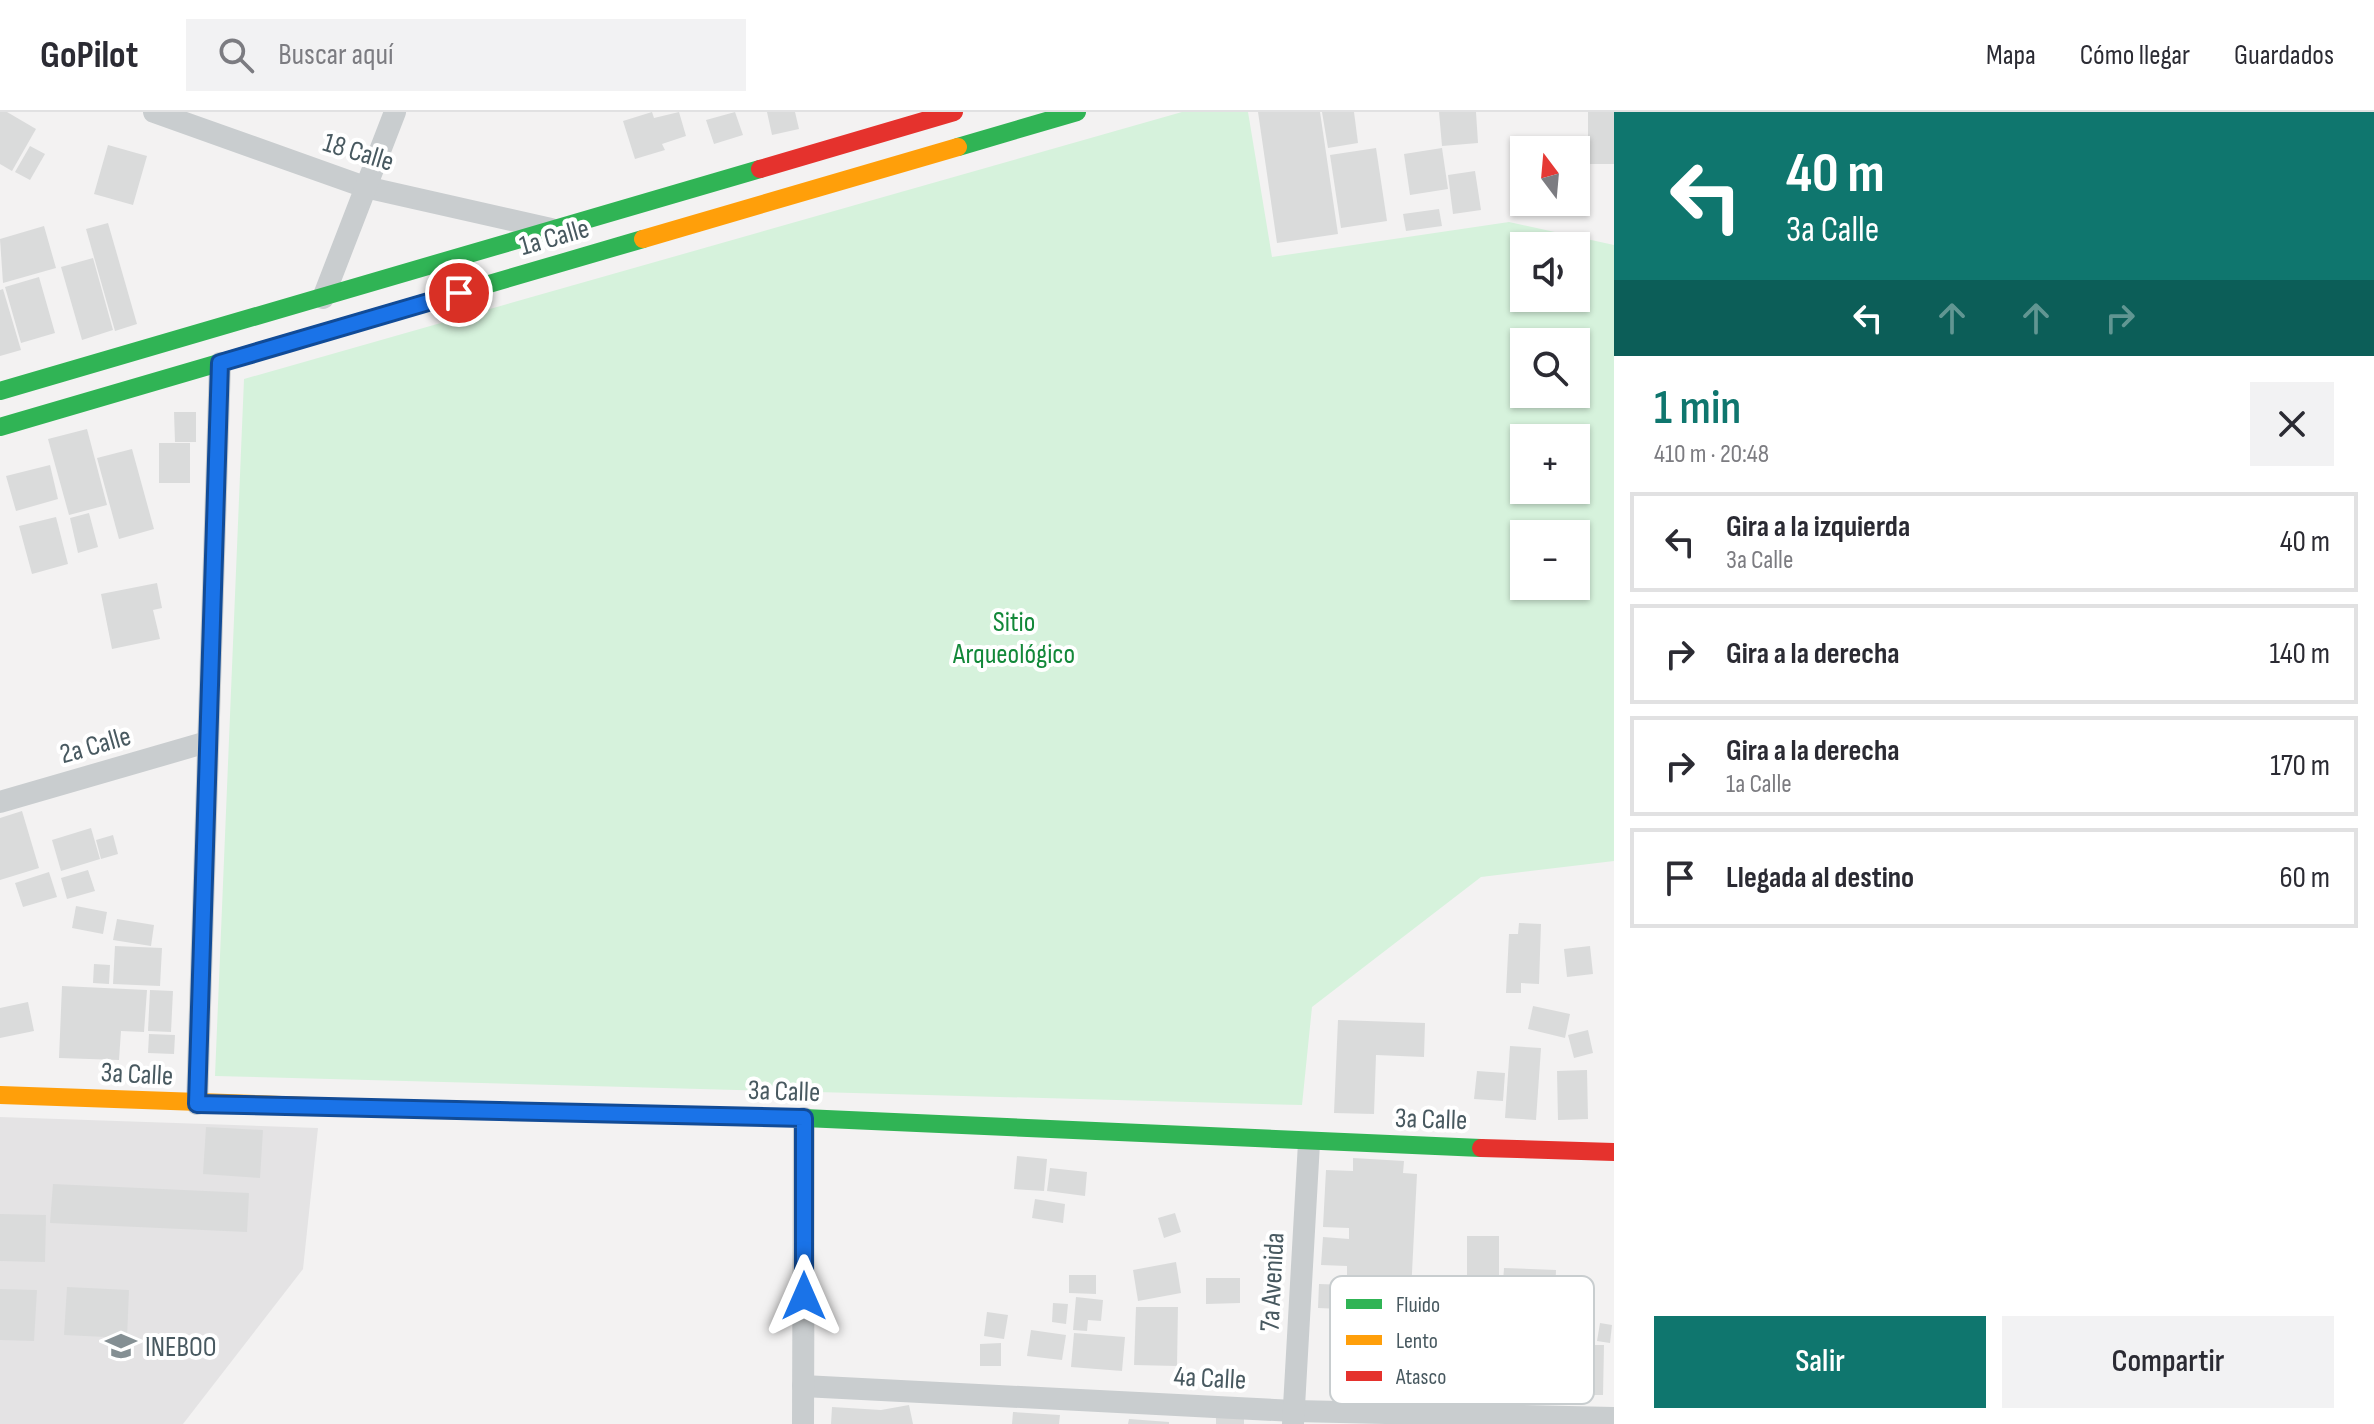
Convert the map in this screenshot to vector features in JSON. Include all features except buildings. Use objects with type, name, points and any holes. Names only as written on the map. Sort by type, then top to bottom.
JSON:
[{"type":"main road","name":"1a Calle","points":[[0,391],[955,112]]},
{"type":"main road","name":"1a Calle","points":[[0,427],[1077,112]]},
{"type":"main road","name":"3a Calle","points":[[0,1095],[197,1104],[804,1118],[1309,1143],[1614,1152]]},
{"type":"street","name":"18 Calle","points":[[154,112],[365,187],[551,229]]},
{"type":"street","points":[[323,298],[395,112]]},
{"type":"street","points":[[955,112],[967,144]]},
{"type":"street","points":[[197,1104],[220,363]]},
{"type":"street","name":"2a Calle","points":[[0,802],[207,742]]},
{"type":"street","points":[[803,1424],[804,1118]]},
{"type":"street","name":"7a Avenida","points":[[1294,1418],[1309,1143]]},
{"type":"street","name":"4a Calle","points":[[803,1386],[1294,1418],[1614,1418]]},
{"type":"shaded area","name":"INEBOO","points":[[0,1117],[318,1128],[303,1269],[183,1424],[0,1424]]},
{"type":"green space","name":"Sitio Arqueológico","points":[[1182,112],[1248,112],[1272,257],[1509,222],[1555,232],[1510,232],[1510,312],[1590,312],[1590,240],[1614,245],[1614,861],[1481,877],[1312,1007],[1302,1105],[215,1076],[244,379]]},
{"type":"traffic: fast","points":[[958,147],[1077,112]]},
{"type":"traffic: fast","points":[[0,391],[760,169]]},
{"type":"traffic: fast","points":[[0,427],[643,239]]},
{"type":"traffic: fast","points":[[365,1108],[804,1118],[1481,1148]]},
{"type":"traffic: slow","points":[[643,239],[958,147]]},
{"type":"traffic: slow","points":[[0,1095],[365,1108]]},
{"type":"traffic: jam","points":[[760,169],[954,112]]},
{"type":"traffic: jam","points":[[1481,1148],[1614,1152]]},
{"type":"place","name":"INEBOO","points":[[121,1346]]},
{"type":"route","points":[[459,293],[220,363],[197,1104],[804,1118],[804,1296]]}]
